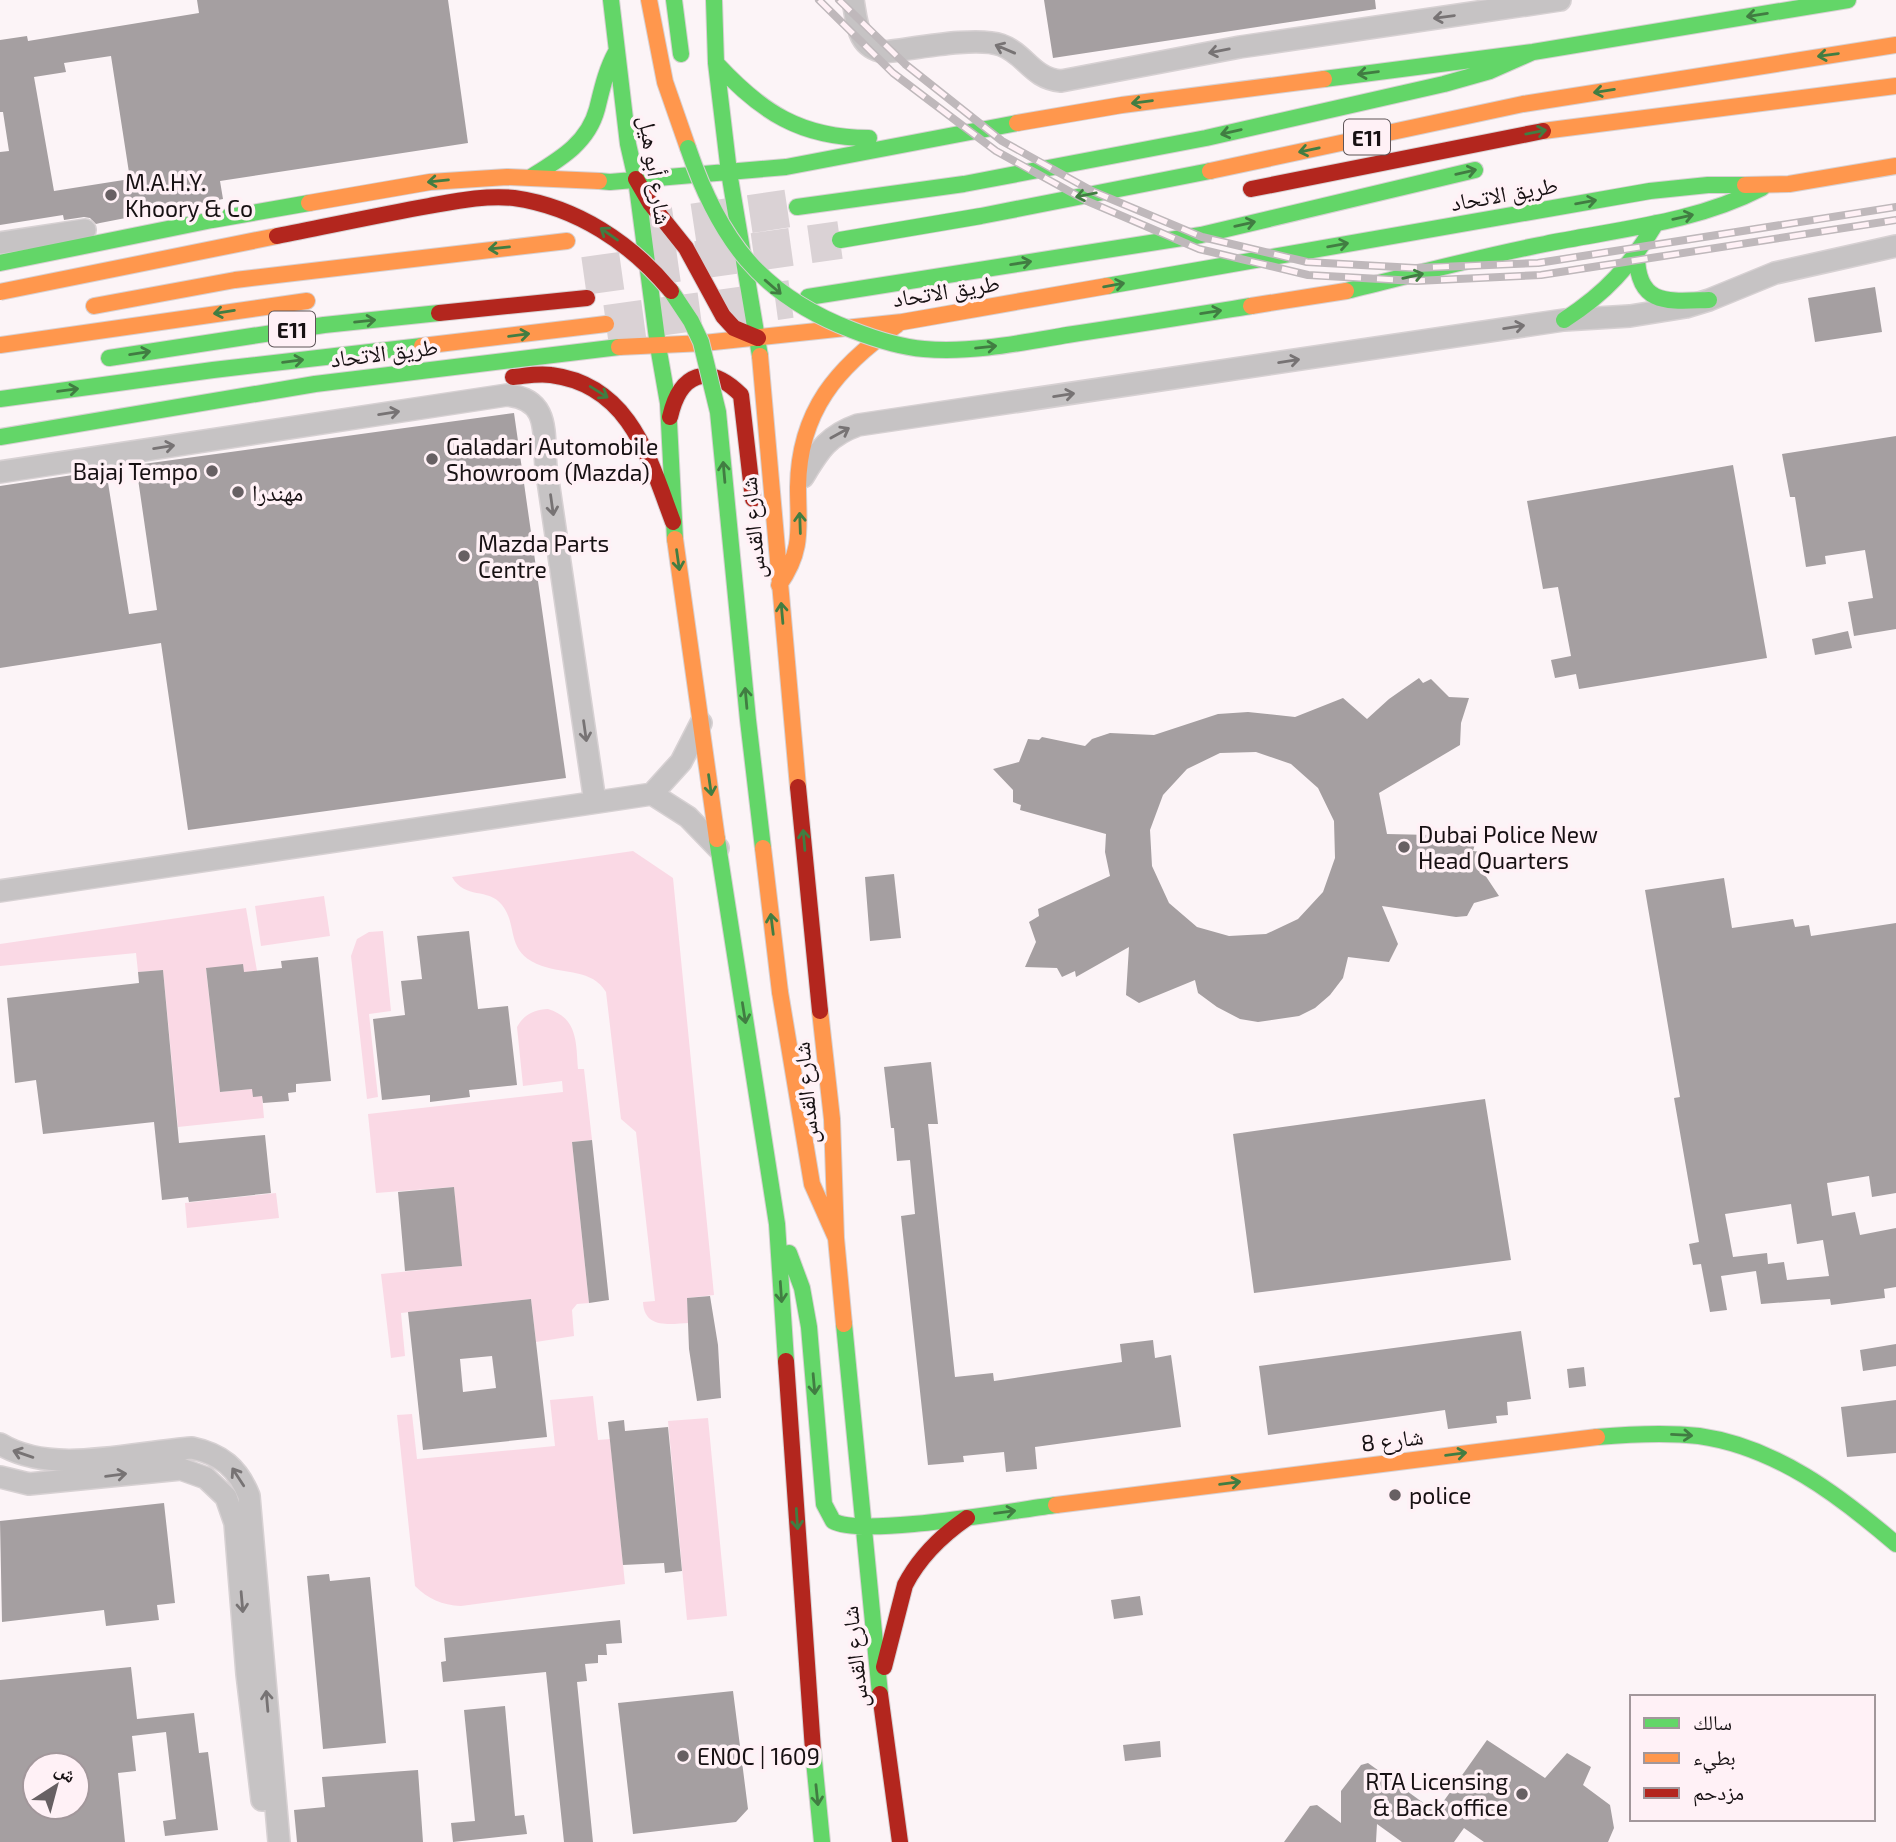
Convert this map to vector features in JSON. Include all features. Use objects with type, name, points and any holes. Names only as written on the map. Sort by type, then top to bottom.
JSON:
[{"type":"main road","name":"شارع أبو هيل","points":[[611,0],[628,144],[636,180],[658,346]]},
{"type":"main road","points":[[649,0],[665,82],[694,169],[726,233],[748,263],[774,289],[804,310],[839,327],[913,348],[954,350],[993,347],[1346,290],[1529,247],[1724,207],[1767,185]]},
{"type":"main road","points":[[674,0],[682,66]]},
{"type":"main road","points":[[714,0],[716,63],[729,172],[758,338]]},
{"type":"main road","points":[[0,263],[212,220],[430,182],[531,177],[610,182],[786,167],[979,129],[1122,105],[1533,52],[1848,0]]},
{"type":"main road","name":"E11","points":[[840,240],[981,216],[1201,173],[1523,104],[1896,45]]},
{"type":"main road","points":[[531,177],[567,155],[586,136],[597,110],[602,80],[616,52]]},
{"type":"main road","points":[[797,207],[964,184],[1206,138],[1444,84],[1490,71],[1533,52]]},
{"type":"main road","points":[[716,63],[738,89],[767,111],[798,128],[830,136],[863,138],[979,129]]},
{"type":"main road","points":[[684,86],[688,148]]},
{"type":"main road","name":"E11","points":[[1241,191],[1564,127],[1896,86]]},
{"type":"main road","points":[[1646,134],[1679,125],[1710,109]]},
{"type":"main road","points":[[808,297],[1200,235],[1495,165]]},
{"type":"main road","name":"طريق الاتحاد","points":[[0,437],[315,384],[602,348],[758,338],[902,322],[1650,191],[1708,185],[1810,182],[1896,166]]},
{"type":"main road","points":[[713,234],[729,172]]},
{"type":"main road","points":[[636,180],[650,204],[702,264],[728,323],[758,338]]},
{"type":"main road","points":[[0,292],[418,208],[512,198],[552,206],[597,226],[632,251],[666,283],[692,322],[708,365],[718,412],[748,720],[780,992],[813,1184],[836,1238]]},
{"type":"main road","points":[[1564,320],[1604,293],[1622,276],[1637,257],[1656,223]]},
{"type":"main road","points":[[85,308],[235,280],[443,254],[567,242]]},
{"type":"main road","points":[[1637,257],[1636,272],[1639,283],[1657,298],[1709,300]]},
{"type":"main road","points":[[658,346],[702,264]]},
{"type":"main road","name":"E11","points":[[0,345],[329,298]]},
{"type":"main road","name":"طريق الاتحاد","points":[[90,361],[324,325],[587,298]]},
{"type":"main road","points":[[779,586],[796,559],[800,544],[800,452],[813,410],[824,392],[852,360],[902,322]]},
{"type":"main road","points":[[0,399],[213,370],[606,324]]},
{"type":"main road","name":"شارع القدس","points":[[758,338],[779,586],[832,1119],[836,1238],[879,1684],[900,1842]]},
{"type":"main road","name":"شارع القدس","points":[[658,346],[670,422],[673,523],[718,848],[777,1224],[816,1790],[822,1842]]},
{"type":"main road","points":[[670,422],[672,402],[678,390],[689,380],[703,374],[720,376],[732,383],[741,395],[755,518]]},
{"type":"main road","points":[[315,384],[340,389],[363,389],[549,375],[576,380],[613,401],[627,416],[638,435],[673,523]]},
{"type":"main road","points":[[762,552],[779,586]]},
{"type":"main road","name":"شارع 8","points":[[777,1224],[802,1287],[809,1327],[824,1504],[827,1515],[834,1523],[844,1526],[908,1524],[1381,1469],[1607,1436],[1690,1434],[1746,1447],[1801,1472],[1855,1508],[1896,1545]]},
{"type":"main road","points":[[879,1684],[910,1573],[930,1545],[971,1516]]},
{"type":"street","points":[[853,0],[860,36],[866,45],[874,50],[885,52],[982,41],[1000,45],[1017,54],[1038,75],[1060,81],[1240,47],[1560,0]]},
{"type":"street","points":[[0,243],[133,224],[212,220]]},
{"type":"street","points":[[798,485],[821,448],[832,437],[858,425],[1564,320],[1641,314],[1686,307],[1775,273],[1896,246]]},
{"type":"street","points":[[0,472],[507,396],[518,396],[528,401],[542,418],[545,431],[546,467],[595,803]]},
{"type":"street","points":[[0,891],[652,794],[681,762],[701,723]]},
{"type":"street","points":[[652,794],[688,817],[718,848]]},
{"type":"street","points":[[0,1444],[32,1458],[55,1461],[191,1448],[207,1451],[234,1468],[249,1496],[279,1842]]},
{"type":"street","points":[[0,1477],[29,1485],[181,1469],[206,1478],[226,1497],[235,1523],[247,1674],[266,1842]]},
{"type":"shaded area","points":[[633,851],[673,878],[714,1295],[687,1298],[689,1323],[659,1323],[648,1317],[644,1311],[643,1302],[655,1301],[636,1132],[621,1119],[606,992],[586,976],[530,961],[517,947],[502,905],[490,896],[463,889],[452,877]]},
{"type":"shaded area","points":[[324,896],[330,936],[261,946],[255,906]]},
{"type":"shaded area","points":[[246,908],[257,971],[206,969],[220,1092],[252,1089],[262,1096],[264,1118],[178,1127],[163,970],[138,972],[136,953],[0,966],[0,944]]},
{"type":"shaded area","points":[[383,931],[391,1011],[369,1014],[378,1097],[367,1099],[351,956],[357,939],[369,932]]},
{"type":"shaded area","points":[[548,1009],[558,1013],[570,1025],[576,1041],[578,1069],[584,1069],[592,1140],[572,1142],[589,1303],[577,1304],[572,1310],[574,1336],[536,1342],[531,1299],[401,1313],[405,1356],[391,1358],[381,1274],[461,1266],[454,1187],[376,1193],[368,1114],[563,1092],[562,1081],[523,1086],[517,1027],[530,1014]]},
{"type":"shaded area","points":[[276,1193],[279,1218],[187,1228],[185,1203]]},
{"type":"shaded area","points":[[593,1396],[598,1440],[610,1439],[625,1584],[461,1606],[430,1598],[420,1591],[415,1586],[397,1415],[412,1414],[417,1459],[555,1446],[550,1400]]},
{"type":"shaded area","points":[[708,1418],[727,1616],[687,1620],[668,1421]]},
{"type":"building","points":[[197,0],[448,0],[468,143],[220,181],[223,199],[96,224],[90,218],[84,217],[64,220],[63,215],[0,225],[0,152],[9,151],[3,112],[0,112],[0,40],[27,36],[28,41],[199,13]],"holes":[[[111,56],[130,179],[54,191],[34,77],[66,72],[64,63]]]},
{"type":"building","points":[[1044,0],[1375,0],[1376,9],[1053,58]]},
{"type":"building","points":[[1875,287],[1882,332],[1815,342],[1808,298]]},
{"type":"building","points":[[514,413],[566,778],[188,830],[161,643],[0,668],[0,486],[106,470],[129,614],[157,610],[136,465]]},
{"type":"building","points":[[1896,436],[1896,629],[1854,636],[1848,602],[1873,598],[1865,550],[1825,556],[1826,564],[1806,567],[1795,497],[1790,497],[1782,454]]},
{"type":"building","points":[[1733,465],[1767,658],[1579,689],[1576,674],[1555,678],[1551,660],[1571,656],[1558,587],[1543,589],[1527,501]]},
{"type":"building","points":[[1848,631],[1852,648],[1815,655],[1812,639]]},
{"type":"building","name":"Dubai Police New Head Quarters","points":[[1419,678],[1423,683],[1431,679],[1449,697],[1469,698],[1461,723],[1460,745],[1379,793],[1387,834],[1432,835],[1475,844],[1473,851],[1483,852],[1485,875],[1499,896],[1474,903],[1467,916],[1456,917],[1382,906],[1398,944],[1389,962],[1348,957],[1343,978],[1330,995],[1315,1008],[1299,1016],[1258,1022],[1240,1019],[1198,993],[1195,980],[1139,1003],[1126,995],[1129,947],[1076,977],[1075,971],[1062,977],[1057,968],[1025,967],[1036,942],[1029,922],[1039,916],[1038,909],[1110,876],[1105,852],[1106,834],[1020,810],[1021,805],[1013,802],[1013,790],[993,769],[1019,762],[1028,739],[1039,740],[1042,737],[1085,746],[1092,739],[1110,733],[1154,735],[1218,714],[1248,712],[1295,717],[1343,698],[1367,719]],"holes":[[[1256,752],[1291,764],[1318,788],[1334,821],[1335,858],[1323,892],[1298,919],[1266,934],[1229,936],[1197,927],[1169,903],[1152,866],[1150,830],[1163,795],[1187,769],[1220,753]]]},
{"type":"building","points":[[894,874],[901,938],[870,941],[865,877]]},
{"type":"building","points":[[1724,878],[1732,928],[1793,919],[1795,927],[1809,925],[1811,936],[1896,923],[1896,1193],[1872,1197],[1869,1176],[1827,1183],[1832,1216],[1855,1212],[1860,1235],[1896,1228],[1896,1287],[1884,1289],[1885,1298],[1831,1305],[1830,1299],[1761,1304],[1756,1271],[1721,1276],[1727,1310],[1710,1312],[1701,1264],[1693,1265],[1689,1244],[1699,1242],[1674,1098],[1680,1097],[1645,890]],"holes":[[[1791,1204],[1797,1244],[1823,1240],[1829,1276],[1787,1280],[1784,1262],[1768,1264],[1767,1253],[1733,1257],[1725,1214]]]},
{"type":"building","points":[[469,931],[478,1009],[508,1006],[517,1085],[469,1090],[470,1097],[430,1102],[430,1095],[382,1100],[373,1019],[405,1015],[401,981],[422,979],[417,936]]},
{"type":"building","points":[[318,957],[331,1081],[296,1084],[296,1092],[288,1093],[289,1101],[263,1103],[262,1096],[253,1097],[252,1089],[220,1092],[206,968],[243,964],[244,972],[282,968],[281,961]]},
{"type":"building","points":[[163,970],[179,1143],[265,1135],[271,1193],[189,1202],[188,1197],[162,1200],[154,1122],[43,1134],[36,1080],[15,1083],[7,998],[139,983],[138,972]]},
{"type":"building","points":[[931,1062],[938,1124],[928,1124],[955,1377],[993,1373],[994,1381],[1122,1362],[1120,1344],[1153,1340],[1155,1358],[1171,1355],[1181,1427],[1035,1447],[1037,1469],[1006,1472],[1004,1452],[963,1456],[964,1462],[928,1465],[901,1216],[915,1214],[910,1160],[897,1161],[884,1067]]},
{"type":"building","points":[[1485,1099],[1511,1260],[1254,1293],[1233,1134]]},
{"type":"building","points":[[592,1140],[609,1300],[589,1303],[572,1142]]},
{"type":"building","points":[[454,1187],[462,1266],[405,1271],[398,1192]]},
{"type":"building","points":[[710,1296],[718,1345],[721,1398],[697,1401],[689,1349],[687,1298]]},
{"type":"building","points":[[531,1299],[547,1437],[423,1450],[408,1312]],"holes":[[[492,1356],[496,1388],[463,1392],[460,1359]]]},
{"type":"building","points":[[1521,1331],[1531,1399],[1507,1402],[1508,1415],[1496,1416],[1497,1423],[1448,1429],[1445,1410],[1268,1435],[1259,1366]]},
{"type":"building","points":[[1896,1344],[1896,1366],[1863,1371],[1860,1350]]},
{"type":"building","points":[[1584,1367],[1586,1386],[1569,1388],[1567,1369]]},
{"type":"building","points":[[1896,1400],[1896,1453],[1847,1457],[1841,1407]]},
{"type":"building","points":[[624,1420],[625,1431],[668,1427],[682,1571],[665,1573],[664,1563],[623,1565],[608,1422]]},
{"type":"building","points":[[164,1503],[175,1603],[157,1605],[159,1620],[106,1626],[104,1610],[2,1622],[0,1521]]},
{"type":"building","points":[[329,1574],[330,1581],[370,1577],[386,1743],[323,1749],[307,1576]]},
{"type":"building","points":[[1140,1596],[1143,1615],[1114,1619],[1111,1600]]},
{"type":"building","points":[[620,1620],[622,1643],[606,1644],[607,1655],[598,1655],[598,1663],[585,1664],[587,1681],[577,1682],[593,1842],[564,1842],[546,1672],[443,1682],[441,1662],[446,1661],[444,1638]]},
{"type":"building","points":[[131,1667],[137,1719],[194,1713],[199,1753],[208,1752],[218,1830],[165,1836],[163,1821],[176,1819],[166,1732],[132,1736],[136,1771],[118,1773],[125,1842],[0,1842],[0,1680]]},
{"type":"building","name":"ENOC | 1609","points":[[733,1691],[748,1809],[736,1822],[633,1834],[618,1703]]},
{"type":"building","points":[[505,1706],[515,1816],[524,1815],[527,1834],[453,1842],[451,1823],[475,1821],[464,1710]]},
{"type":"building","name":"RTA Licensing & Back office","points":[[1487,1740],[1545,1778],[1567,1753],[1591,1767],[1583,1785],[1610,1805],[1614,1828],[1608,1842],[1484,1842],[1464,1828],[1454,1842],[1402,1842],[1377,1824],[1376,1842],[1284,1842],[1310,1806],[1317,1805],[1341,1823],[1341,1791],[1361,1765],[1368,1763],[1436,1812]]},
{"type":"building","points":[[1160,1741],[1161,1757],[1125,1761],[1123,1745]]},
{"type":"building","points":[[418,1770],[423,1842],[297,1842],[294,1810],[325,1807],[322,1777]]},
{"type":"tunnel","points":[[637,231],[797,207]]},
{"type":"tunnel","points":[[584,276],[840,240]]},
{"type":"tunnel","points":[[606,324],[791,299]]},
{"type":"railway","points":[[819,0],[893,73],[996,151],[1087,201],[1199,249],[1308,275],[1416,281],[1541,275],[1896,220]]},
{"type":"railway","points":[[839,0],[905,64],[1002,141],[1092,191],[1202,237],[1307,262],[1415,268],[1538,263],[1896,207]]},
{"type":"traffic: fast","points":[[611,0],[628,144],[636,179],[668,403],[675,539]]},
{"type":"traffic: fast","points":[[674,0],[681,54]]},
{"type":"traffic: fast","points":[[714,0],[716,63],[729,172],[760,356]]},
{"type":"traffic: fast","points":[[1324,79],[1533,52],[1848,0]]},
{"type":"traffic: fast","points":[[531,177],[572,149],[587,131],[593,121],[616,52]]},
{"type":"traffic: fast","points":[[797,207],[964,184],[1206,138],[1444,84],[1490,71],[1533,52]]},
{"type":"traffic: fast","points":[[716,63],[749,95],[784,119],[823,133],[869,138]]},
{"type":"traffic: fast","points":[[599,181],[786,167],[1017,123]]},
{"type":"traffic: fast","points":[[688,148],[700,181],[729,236],[747,260],[768,281],[792,300],[820,316],[887,342],[924,349],[978,348],[1251,306]]},
{"type":"traffic: fast","points":[[808,297],[1201,235],[1475,170]]},
{"type":"traffic: fast","points":[[840,240],[981,216],[1210,171]]},
{"type":"traffic: fast","points":[[1107,286],[1650,191],[1708,185],[1745,185]]},
{"type":"traffic: fast","points":[[1346,291],[1520,249],[1683,217],[1736,200],[1762,188]]},
{"type":"traffic: fast","points":[[0,263],[309,203]]},
{"type":"traffic: fast","points":[[1564,320],[1616,278],[1656,223]]},
{"type":"traffic: fast","points":[[1637,257],[1643,285],[1650,293],[1669,300],[1709,300]]},
{"type":"traffic: fast","points":[[671,291],[701,342],[718,412],[763,848]]},
{"type":"traffic: fast","points":[[109,358],[324,325],[439,313]]},
{"type":"traffic: fast","points":[[0,399],[213,370],[422,346]]},
{"type":"traffic: fast","points":[[0,437],[315,384],[619,347]]},
{"type":"traffic: fast","points":[[717,839],[777,1224],[786,1361]]},
{"type":"traffic: fast","points":[[789,1253],[802,1288],[809,1327],[824,1504],[833,1521],[849,1525],[905,1525],[1056,1505]]},
{"type":"traffic: fast","points":[[844,1324],[880,1694]]},
{"type":"traffic: fast","points":[[1597,1437],[1648,1434],[1699,1436],[1754,1451],[1780,1462],[1829,1491],[1896,1544]]},
{"type":"traffic: fast","points":[[813,1750],[822,1842]]},
{"type":"traffic: slow","points":[[649,0],[665,82],[688,148]]},
{"type":"traffic: slow","points":[[1210,171],[1523,104],[1896,45]]},
{"type":"traffic: slow","points":[[1017,123],[1122,105],[1324,79]]},
{"type":"traffic: slow","points":[[1543,131],[1896,86]]},
{"type":"traffic: slow","points":[[1745,185],[1789,184],[1896,166]]},
{"type":"traffic: slow","points":[[309,203],[430,182],[507,177],[599,181]]},
{"type":"traffic: slow","points":[[0,292],[277,236]]},
{"type":"traffic: slow","points":[[94,306],[235,280],[567,241]]},
{"type":"traffic: slow","points":[[619,347],[704,343],[902,322],[1107,286]]},
{"type":"traffic: slow","points":[[1251,306],[1346,291]]},
{"type":"traffic: slow","points":[[0,345],[307,301]]},
{"type":"traffic: slow","points":[[422,346],[606,324]]},
{"type":"traffic: slow","points":[[779,585],[793,561],[796,549],[800,460],[814,413],[825,393],[856,357],[897,325]]},
{"type":"traffic: slow","points":[[760,356],[798,787]]},
{"type":"traffic: slow","points":[[675,539],[717,839]]},
{"type":"traffic: slow","points":[[763,848],[780,992]]},
{"type":"traffic: slow","points":[[780,992],[812,1184],[836,1238]]},
{"type":"traffic: slow","points":[[820,1011],[832,1119],[836,1238],[844,1324]]},
{"type":"traffic: slow","points":[[1056,1505],[1597,1437]]},
{"type":"traffic: jam","points":[[1251,189],[1543,131]]},
{"type":"traffic: jam","points":[[636,179],[650,203],[686,248],[723,316],[734,328],[758,338]]},
{"type":"traffic: jam","points":[[277,236],[461,200],[514,198],[559,210],[601,230],[638,257],[671,291]]},
{"type":"traffic: jam","points":[[439,313],[587,298]]},
{"type":"traffic: jam","points":[[513,377],[546,374],[578,382],[600,393],[618,409],[645,450],[673,522]]},
{"type":"traffic: jam","points":[[670,417],[681,390],[697,377],[717,378],[741,395],[753,499]]},
{"type":"traffic: jam","points":[[798,787],[820,1011]]},
{"type":"traffic: jam","points":[[786,1361],[813,1750]]},
{"type":"traffic: jam","points":[[884,1667],[905,1585],[932,1547],[967,1518]]},
{"type":"traffic: jam","points":[[880,1694],[900,1842]]},
{"type":"place","name":"M.A.H.Y. Khoory & Co","points":[[111,195]]},
{"type":"place","name":"Galadari Automobile Showroom (Mazda)","points":[[432,459]]},
{"type":"place","name":"Bajaj Tempo","points":[[212,471]]},
{"type":"place","name":"مهندرا","points":[[238,492]]},
{"type":"place","name":"Mazda Parts Centre","points":[[464,556]]},
{"type":"place","name":"Dubai Police New Head Quarters","points":[[1404,847]]},
{"type":"place","name":"police","points":[[1395,1495]]},
{"type":"place","name":"ENOC | 1609","points":[[683,1756]]},
{"type":"place","name":"RTA Licensing & Back office","points":[[1522,1794]]}]
